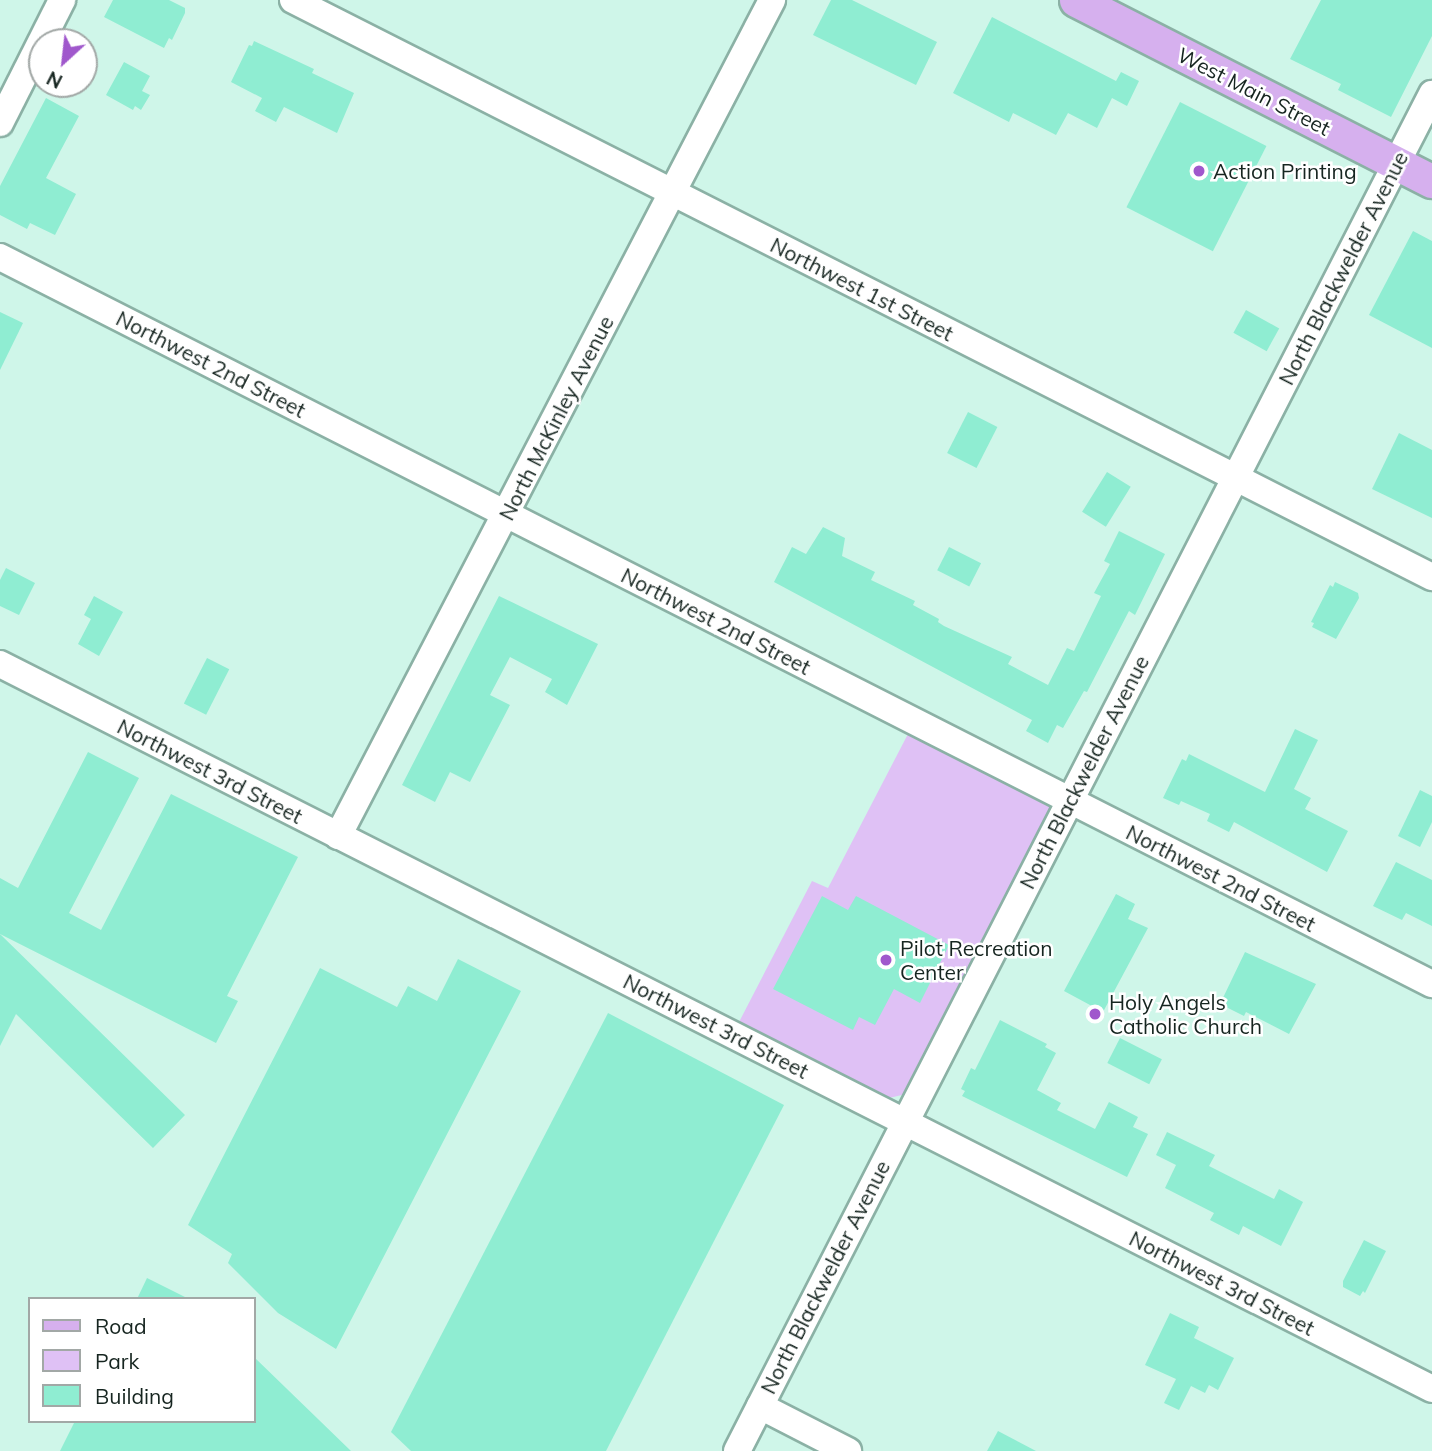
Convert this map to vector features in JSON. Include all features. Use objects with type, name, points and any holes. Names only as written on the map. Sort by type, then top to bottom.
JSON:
[{"type":"main road","name":"West Main Street","points":[[1076,0],[1432,181]]},
{"type":"street","points":[[0,123],[62,0]]},
{"type":"street","name":"Northwest 1st Street","points":[[293,0],[1432,577]]},
{"type":"street","name":"North McKinley Avenue","points":[[338,836],[772,0]]},
{"type":"street","name":"North Blackwelder Avenue","points":[[737,1451],[903,1121],[1070,802],[1432,94]]},
{"type":"street","name":"Northwest 2nd Street","points":[[0,257],[1432,984]]},
{"type":"street","name":"Northwest 3rd Street","points":[[0,664],[1432,1389]]},
{"type":"street","points":[[760,1406],[848,1451]]},
{"type":"green space","points":[[909,732],[1048,803],[1050,812],[907,1089],[902,1095],[889,1098],[738,1024],[812,881],[828,888]]},
{"type":"building","points":[[113,0],[169,0],[185,8],[185,13],[172,40],[169,38],[164,48],[104,17]]},
{"type":"building","points":[[831,0],[852,0],[937,42],[916,85],[813,35]]},
{"type":"building","points":[[1321,0],[1432,0],[1432,36],[1391,117],[1338,90],[1341,84],[1290,59]]},
{"type":"building","points":[[992,17],[1116,81],[1121,72],[1139,81],[1127,106],[1112,98],[1097,128],[1068,113],[1056,135],[1013,113],[1009,122],[953,93]]},
{"type":"building","points":[[254,41],[314,69],[312,73],[354,93],[337,133],[284,107],[276,122],[255,111],[262,98],[231,82],[249,45],[252,46]]},
{"type":"building","points":[[124,62],[150,76],[142,91],[150,95],[141,110],[135,106],[133,110],[106,95]]},
{"type":"building","points":[[46,98],[79,116],[46,178],[76,194],[55,235],[30,223],[27,229],[0,215],[0,186]]},
{"type":"building","points":[[1180,102],[1266,146],[1213,251],[1126,207]]},
{"type":"building","points":[[1413,231],[1432,241],[1432,348],[1369,315]]},
{"type":"building","points":[[1246,310],[1279,328],[1267,351],[1233,333]]},
{"type":"building","points":[[0,312],[23,323],[0,370]]},
{"type":"building","points":[[968,412],[997,427],[977,468],[947,453]]},
{"type":"building","points":[[1399,433],[1432,450],[1432,518],[1372,489]]},
{"type":"building","points":[[1107,472],[1131,487],[1106,527],[1082,512]]},
{"type":"building","points":[[823,527],[845,538],[842,556],[875,572],[871,580],[915,601],[913,605],[939,619],[938,622],[944,626],[1012,657],[1008,664],[1048,685],[1067,648],[1074,651],[1101,596],[1094,593],[1110,564],[1104,561],[1119,531],[1165,554],[1135,615],[1129,611],[1087,692],[1084,691],[1063,728],[1057,725],[1048,743],[1026,731],[1032,720],[774,582],[792,547],[806,554]]},
{"type":"building","points":[[949,547],[981,563],[969,587],[937,570]]},
{"type":"building","points":[[6,568],[35,583],[19,615],[0,606],[0,580]]},
{"type":"building","points":[[1335,582],[1358,593],[1359,598],[1336,639],[1312,627],[1314,623],[1311,622],[1330,585],[1333,587]]},
{"type":"building","points":[[94,596],[123,612],[99,656],[78,644],[91,619],[84,615]]},
{"type":"building","points":[[499,596],[598,644],[567,705],[545,692],[552,679],[510,657],[490,695],[510,705],[470,782],[450,772],[435,802],[402,785]]},
{"type":"building","points":[[207,658],[229,669],[206,715],[184,703]]},
{"type":"building","points":[[1295,729],[1318,740],[1294,789],[1311,798],[1305,809],[1348,831],[1327,872],[1234,822],[1229,832],[1207,821],[1210,814],[1181,801],[1179,805],[1163,798],[1182,759],[1186,761],[1189,754],[1265,792]]},
{"type":"building","points":[[88,752],[139,778],[69,913],[101,930],[171,794],[298,857],[227,996],[238,1001],[216,1043],[0,934],[0,878],[18,888]]},
{"type":"building","points":[[1420,790],[1432,796],[1432,822],[1420,847],[1398,836]]},
{"type":"building","points":[[1396,862],[1432,880],[1432,926],[1406,913],[1402,920],[1373,906]]},
{"type":"building","points":[[1116,894],[1135,904],[1128,919],[1148,928],[1103,1012],[1064,991]]},
{"type":"building","name":"Pilot Recreation Center","points":[[822,896],[848,910],[856,896],[949,945],[920,1003],[894,989],[875,1025],[859,1017],[853,1030],[773,989]]},
{"type":"building","points":[[0,934],[185,1115],[153,1148],[16,1014],[0,1046]]},
{"type":"building","points":[[1245,952],[1316,984],[1289,1034],[1246,1012],[1244,1016],[1220,1004]]},
{"type":"building","points":[[458,959],[521,991],[336,1349],[278,1313],[228,1263],[232,1254],[188,1225],[320,968],[397,1007],[408,986],[437,1001]]},
{"type":"building","points":[[608,1013],[784,1105],[606,1451],[411,1451],[391,1432]]},
{"type":"building","points":[[1000,1020],[1047,1044],[1045,1047],[1056,1053],[1037,1090],[1061,1103],[1057,1110],[1095,1129],[1109,1102],[1138,1117],[1133,1127],[1148,1134],[1127,1177],[962,1096],[965,1091],[961,1089],[971,1068],[975,1070]]},
{"type":"building","points":[[1120,1038],[1162,1059],[1149,1084],[1107,1063]]},
{"type":"building","points":[[1167,1132],[1215,1155],[1209,1166],[1274,1199],[1279,1189],[1303,1202],[1281,1246],[1243,1226],[1239,1235],[1210,1220],[1214,1213],[1165,1188],[1176,1165],[1156,1155]]},
{"type":"building","points":[[1364,1240],[1386,1251],[1365,1293],[1363,1291],[1360,1296],[1343,1287],[1343,1281]]},
{"type":"building","points":[[147,1278],[185,1297],[138,1297]]},
{"type":"building","points":[[1170,1313],[1199,1327],[1194,1338],[1234,1358],[1218,1390],[1209,1385],[1205,1393],[1191,1386],[1179,1410],[1164,1403],[1176,1379],[1145,1365]]},
{"type":"building","points":[[256,1359],[351,1451],[60,1451],[74,1423],[256,1423]]},
{"type":"building","points":[[998,1431],[1036,1451],[987,1451]]},
{"type":"place","name":"Action Printing","points":[[1199,171]]},
{"type":"place","name":"Pilot Recreation Center","points":[[886,960]]},
{"type":"place","name":"Holy Angels Catholic Church","points":[[1095,1014]]}]
